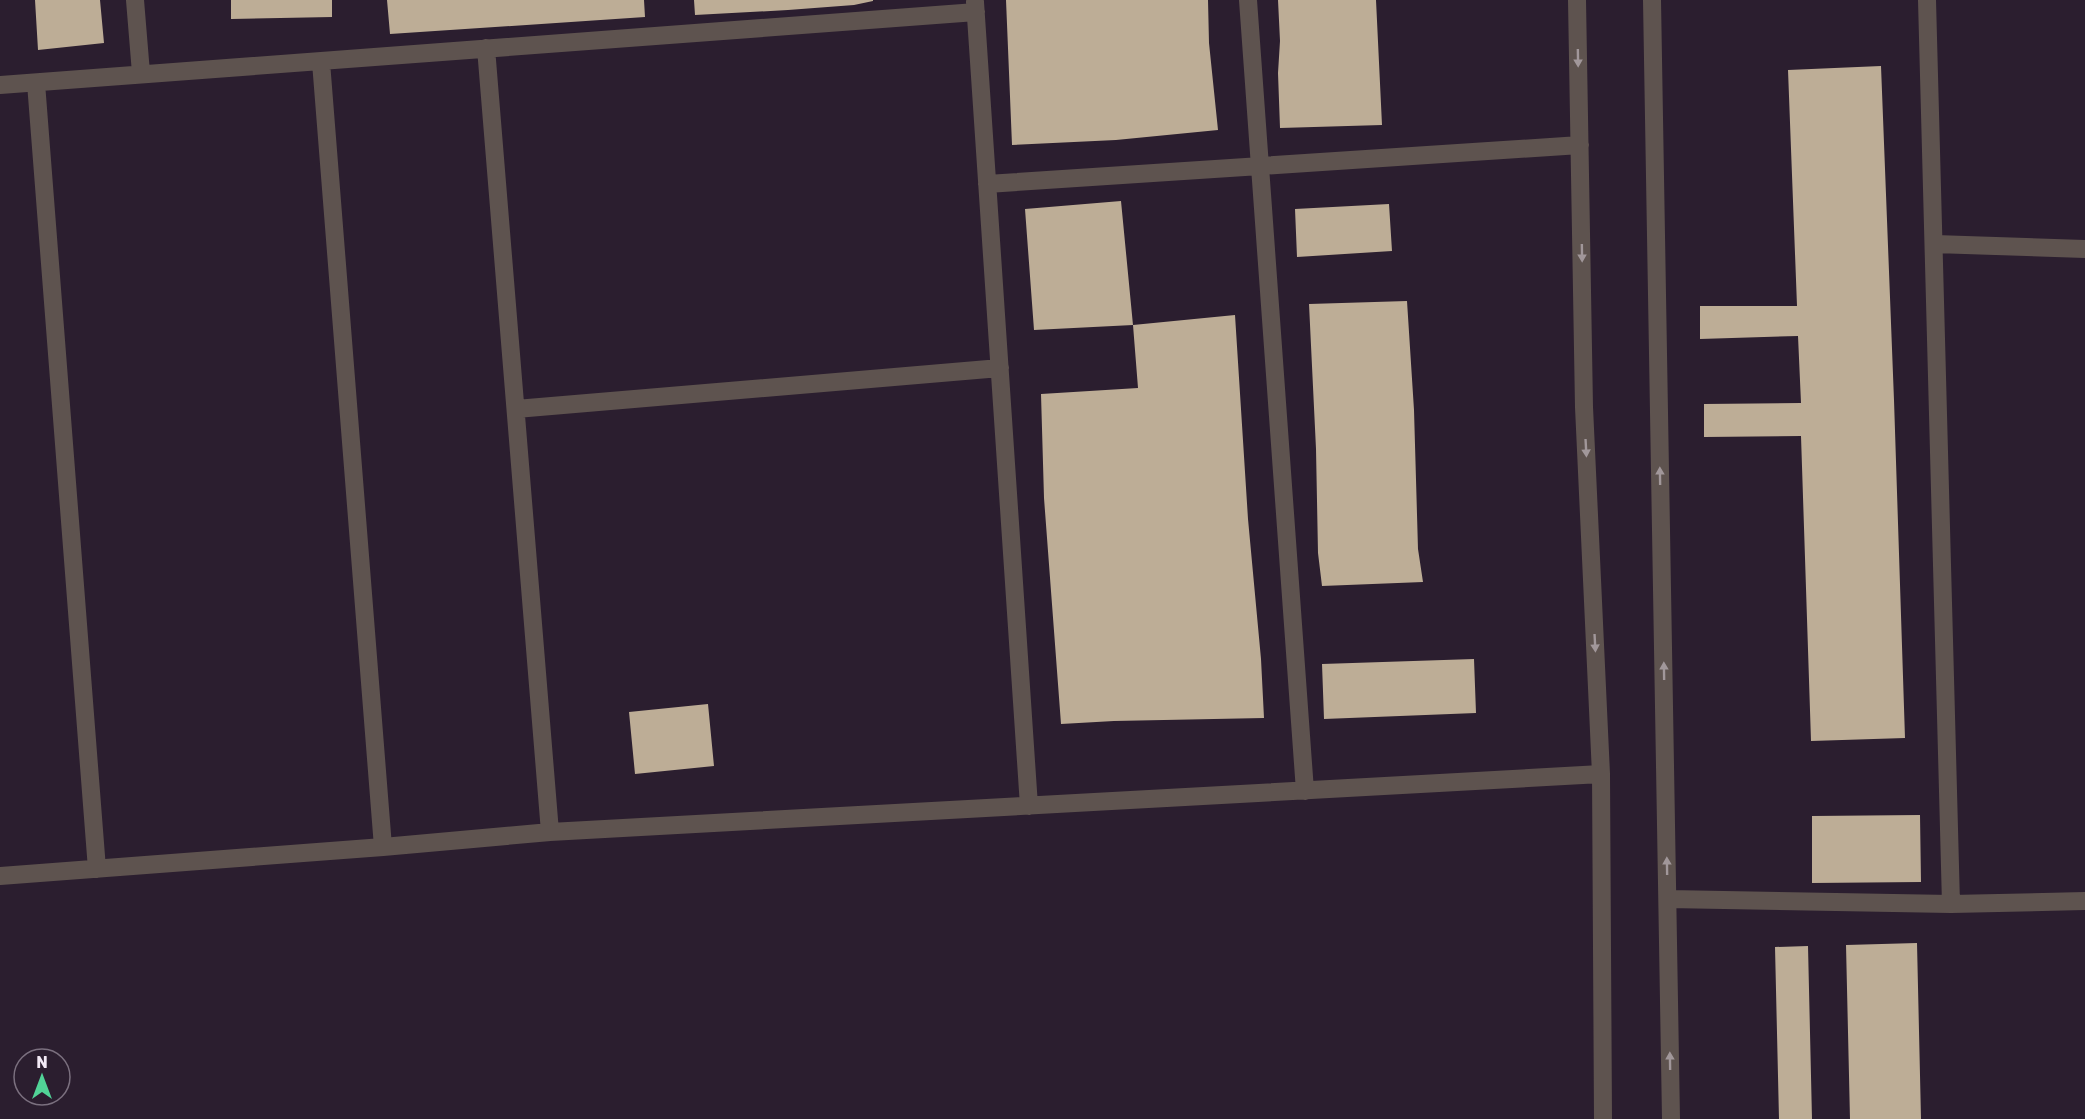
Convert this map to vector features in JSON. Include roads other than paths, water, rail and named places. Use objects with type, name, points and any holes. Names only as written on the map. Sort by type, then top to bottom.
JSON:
[{"type":"street","points":[[135,0],[141,73]]},
{"type":"street","points":[[1248,0],[1305,791]]},
{"type":"street","points":[[1577,0],[1584,407],[1601,774],[1603,1119]]},
{"type":"street","points":[[1652,0],[1671,1119]]},
{"type":"street","points":[[1928,0],[1951,904]]},
{"type":"street","points":[[0,85],[141,73],[321,62],[975,6],[1029,806]]},
{"type":"street","points":[[486,48],[550,832]]},
{"type":"street","points":[[321,62],[384,847]]},
{"type":"street","points":[[36,83],[97,869]]},
{"type":"street","points":[[987,184],[1580,145]]},
{"type":"street","points":[[1935,244],[2085,249]]},
{"type":"street","points":[[516,409],[1000,368]]},
{"type":"street","points":[[0,876],[550,832],[1601,774]]},
{"type":"street","points":[[1668,899],[1951,904],[2085,901]]}]
